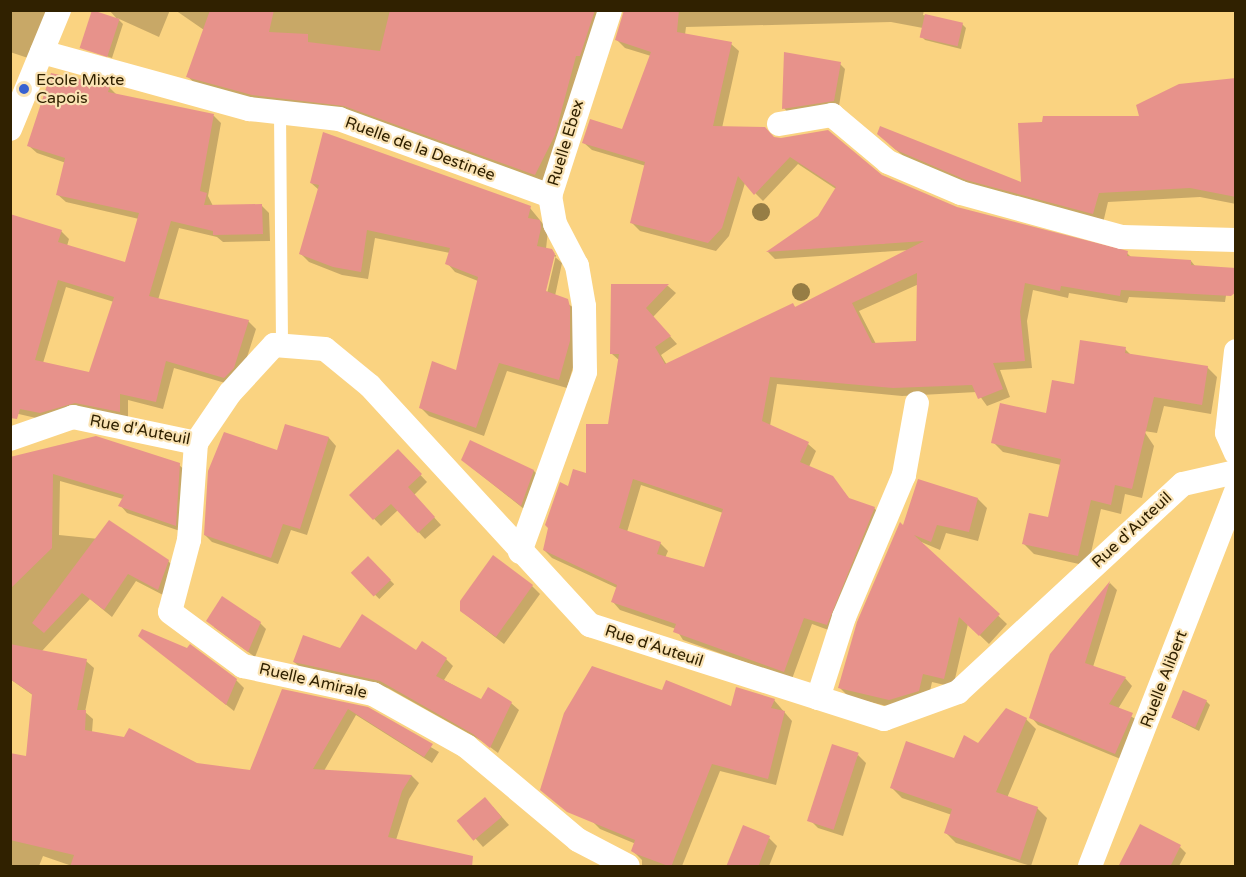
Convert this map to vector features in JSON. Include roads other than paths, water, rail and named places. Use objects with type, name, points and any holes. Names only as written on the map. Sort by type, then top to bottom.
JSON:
[{"type":"street","points":[[10,129],[59,10]]},
{"type":"street","name":"Ruelle Ebex","points":[[520,552],[585,372],[584,306],[577,266],[555,224],[550,196],[610,10]]},
{"type":"street","name":"Ruelle de la Destinée","points":[[42,52],[249,109],[339,119],[550,196]]},
{"type":"street","points":[[779,124],[832,115],[888,162],[961,193],[1122,237],[1236,240]]},
{"type":"street","name":"Rue d'Auteuil","points":[[10,439],[73,417],[196,443],[230,393],[274,345],[325,349],[370,386],[520,552],[590,625],[884,719],[958,692],[1183,484],[1236,472]]},
{"type":"street","points":[[1236,351],[1227,433],[1236,453]]},
{"type":"street","points":[[818,698],[844,617],[904,475],[917,403]]},
{"type":"street","name":"Ruelle Amirale","points":[[196,443],[189,540],[170,612],[243,666],[373,694],[456,740],[578,840],[628,867]]},
{"type":"street","name":"Ruelle Alibert","points":[[1090,867],[1236,491]]},
{"type":"lane","points":[[280,113],[282,345]]},
{"type":"place","name":"Ecole Mixte Capois","points":[[24,89]]}]
